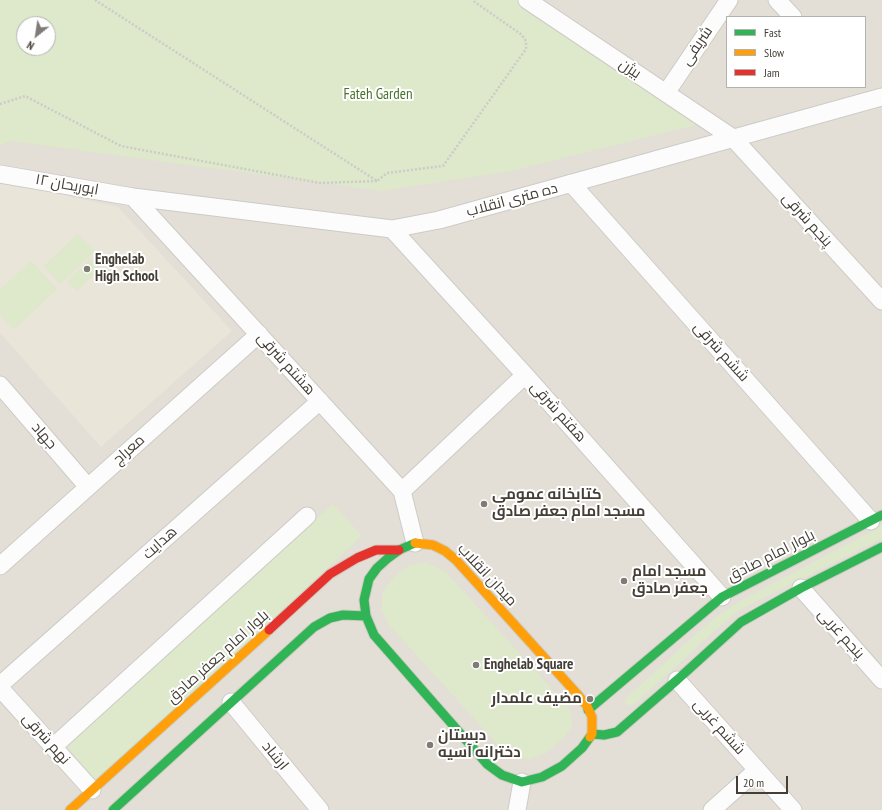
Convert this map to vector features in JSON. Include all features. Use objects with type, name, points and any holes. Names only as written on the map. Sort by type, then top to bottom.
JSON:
[{"type":"main road","name":"بلوار امام صادق","points":[[588,710],[722,597],[877,518]]},
{"type":"main road","points":[[414,543],[399,550],[377,568],[369,579],[364,600],[366,616],[374,635],[487,764],[502,775],[522,782],[542,777],[562,766],[582,748],[592,734],[604,735],[617,732],[741,622],[800,588],[882,547]]},
{"type":"main road","name":"میدان انقلاب","points":[[414,543],[433,545],[445,550],[456,560],[578,695],[592,717],[592,734]]},
{"type":"main road","name":"بلوار امام جعفر صادق","points":[[70,810],[330,574],[357,558],[376,550],[399,550]]},
{"type":"main road","points":[[112,810],[314,627],[330,618],[343,615],[366,616]]},
{"type":"street","name":"بیژن","points":[[527,0],[733,138]]},
{"type":"street","name":"شریفی","points":[[666,93],[728,0]]},
{"type":"street","points":[[777,0],[792,16]]},
{"type":"street","points":[[864,88],[880,101]]},
{"type":"street","name":"ده متری انقلاب","points":[[133,197],[392,229],[439,220],[733,138],[880,101]]},
{"type":"street","name":"پنجم شرقی","points":[[733,138],[882,301]]},
{"type":"street","name":"ابوریحان ۱۲","points":[[0,174],[133,197]]},
{"type":"street","name":"ششم شرقی","points":[[571,183],[877,518]]},
{"type":"street","name":"هشتم شرقی","points":[[133,197],[402,491],[414,543]]},
{"type":"street","name":"هفتم شرقی","points":[[392,229],[525,375],[722,597]]},
{"type":"street","name":"معراج","points":[[0,566],[259,334]]},
{"type":"street","points":[[402,491],[525,375]]},
{"type":"street","name":"جهاد","points":[[0,385],[88,487]]},
{"type":"street","name":"هدایت","points":[[0,686],[320,401]]},
{"type":"street","points":[[53,747],[307,516]]},
{"type":"street","name":"پنجم غربی","points":[[800,588],[882,680]]},
{"type":"street","name":"ششم غربی","points":[[677,680],[793,810]]},
{"type":"street","name":"نهم شرقی","points":[[0,686],[92,790]]},
{"type":"street","name":"ارشاد","points":[[231,702],[320,810]]},
{"type":"street","points":[[712,810],[757,770]]},
{"type":"street","points":[[517,810],[522,782]]},
{"type":"path","points":[[95,0],[377,181]]},
{"type":"path","points":[[0,104],[25,96],[121,146],[320,183],[377,181],[387,173],[443,166],[526,49],[526,41],[522,35],[472,0]]},
{"type":"shaded area","points":[[0,0],[882,0],[882,810],[0,810]]},
{"type":"shaded area","name":"Enghelab High School","points":[[4,182],[118,207],[232,331],[101,447],[0,333],[0,185]]},
{"type":"green space","name":"Fateh Garden","points":[[0,0],[522,0],[700,124],[511,171],[381,191],[11,141],[0,145]]},
{"type":"green space","points":[[78,234],[95,251],[60,284],[44,266]]},
{"type":"green space","points":[[91,258],[101,268],[77,291],[67,281]]},
{"type":"green space","points":[[31,261],[57,289],[14,329],[0,315],[0,290]]},
{"type":"green space","points":[[333,504],[362,536],[97,782],[67,746]]},
{"type":"green space","points":[[882,526],[882,538],[741,609],[636,703],[630,706],[625,703],[626,698],[707,624],[726,610],[747,597]]},
{"type":"green space","name":"Enghelab Square","points":[[424,562],[445,571],[569,708],[573,725],[564,738],[546,753],[529,759],[508,756],[389,625],[382,611],[382,593],[394,577],[408,566]]},
{"type":"traffic: fast","points":[[588,710],[722,597],[882,515]]},
{"type":"traffic: fast","points":[[415,543],[399,550],[388,558],[377,568],[369,579],[364,600],[366,616],[374,635],[487,764],[502,775],[522,782],[542,777],[562,766],[582,748],[590,737]]},
{"type":"traffic: fast","points":[[592,734],[604,735],[617,732],[741,622],[801,588],[882,547]]},
{"type":"traffic: fast","points":[[113,810],[314,627],[330,618],[343,615],[366,616]]},
{"type":"traffic: slow","points":[[415,543],[433,545],[445,551],[456,560],[578,695],[587,706],[592,717],[592,734],[590,737]]},
{"type":"traffic: slow","points":[[70,810],[269,630]]},
{"type":"traffic: jam","points":[[269,630],[330,574],[357,558],[376,550],[399,550]]},
{"type":"place","name":"Enghelab High School","points":[[87,269]]},
{"type":"place","name":"کتابخانه عمومی مسجد امام جعفر صادق","points":[[484,504]]},
{"type":"place","name":"مسجد امام جعفر صادق","points":[[624,581]]},
{"type":"place","name":"Enghelab Square","points":[[476,665]]},
{"type":"place","name":"مضیف علمدار","points":[[590,699]]},
{"type":"place","name":"دبستان دخترانه آسیه","points":[[430,745]]}]
